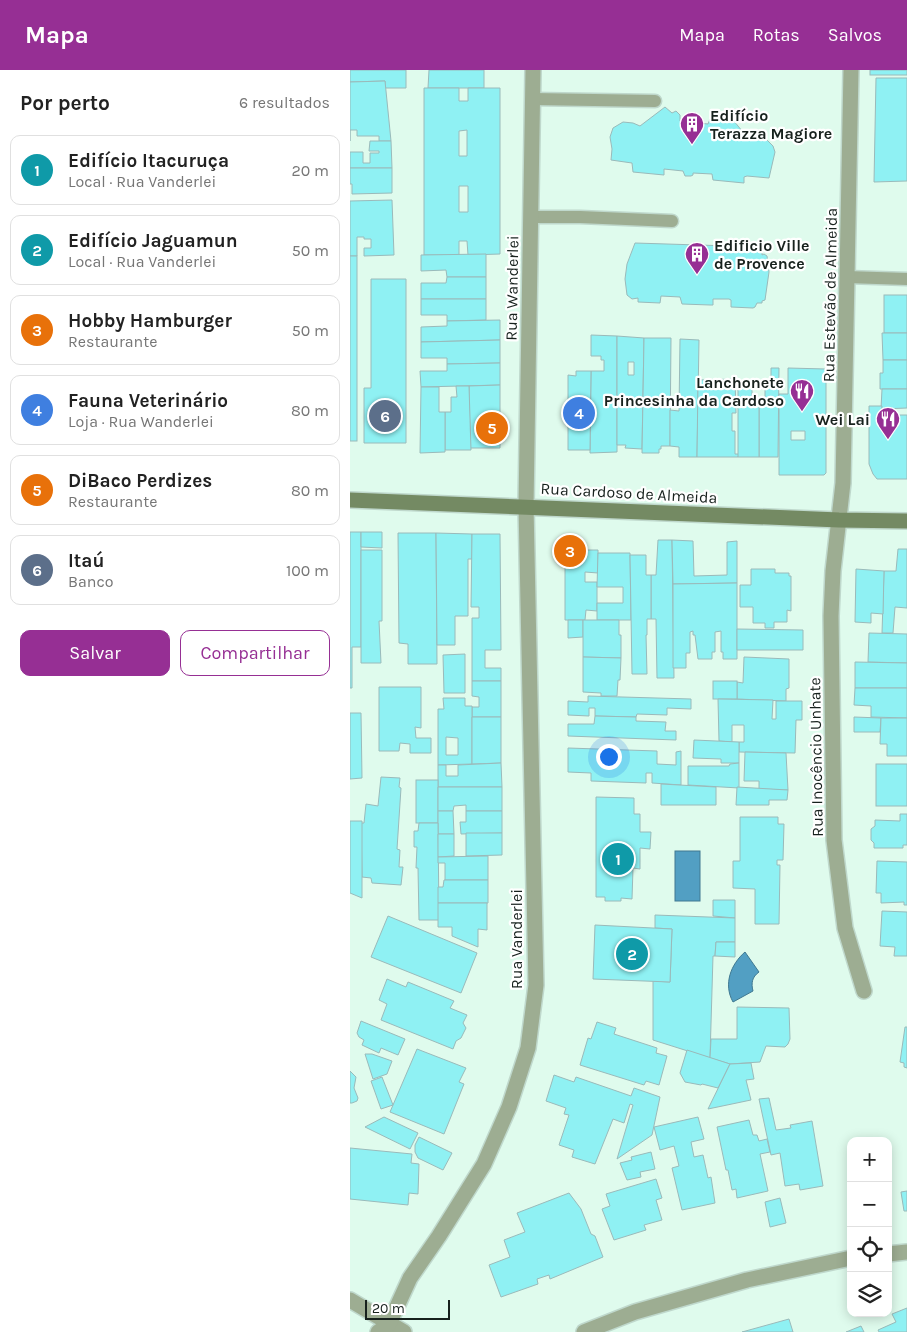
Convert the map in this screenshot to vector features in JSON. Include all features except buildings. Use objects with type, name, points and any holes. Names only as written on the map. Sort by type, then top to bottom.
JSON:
[{"type":"main road","name":"Rua Cardoso de Almeida","points":[[350,500],[839,520],[907,521]]},
{"type":"street","name":"Rua Wanderlei","points":[[526,506],[533,70]]},
{"type":"street","name":"Rua Estevão de Almeida","points":[[839,520],[843,483],[851,70]]},
{"type":"street","name":"Rua Vanderlei","points":[[384,1328],[410,1278],[484,1164],[509,1107],[528,1048],[536,985],[526,506]]},
{"type":"street","name":"Rua Inocêncio Unhate","points":[[839,520],[833,571],[832,616],[834,840],[845,928],[864,991]]},
{"type":"street","points":[[892,1254],[907,1252]]},
{"type":"street","points":[[584,1332],[635,1312],[747,1280],[847,1259]]},
{"type":"street","points":[[350,1300],[384,1328],[404,1332]]},
{"type":"lane","points":[[533,99],[655,101]]},
{"type":"lane","points":[[531,217],[672,221]]},
{"type":"lane","points":[[848,277],[907,279]]},
{"type":"water","points":[[675,851],[700,851],[700,901],[675,901]]},
{"type":"water","points":[[745,952],[759,972],[753,980],[753,991],[733,1002],[729,988],[730,975],[732,968]]},
{"type":"place","name":"Edifício Terazza Magiore","points":[[692,145]]},
{"type":"place","name":"Edificio Ville de Provence","points":[[697,275]]},
{"type":"place","name":"Lanchonete Princesinha da Cardoso","points":[[802,412]]},
{"type":"place","name":"Fauna Veterinário","points":[[579,413]]},
{"type":"place","name":"Itaú","points":[[385,416]]},
{"type":"place","name":"DiBaco Perdizes","points":[[492,428]]},
{"type":"place","name":"Wei Lai","points":[[888,440]]},
{"type":"place","name":"Hobby Hamburger","points":[[570,551]]},
{"type":"place","name":"Edifício Itacuruça","points":[[618,859]]},
{"type":"place","name":"Edifício Jaguamun","points":[[632,954]]}]
